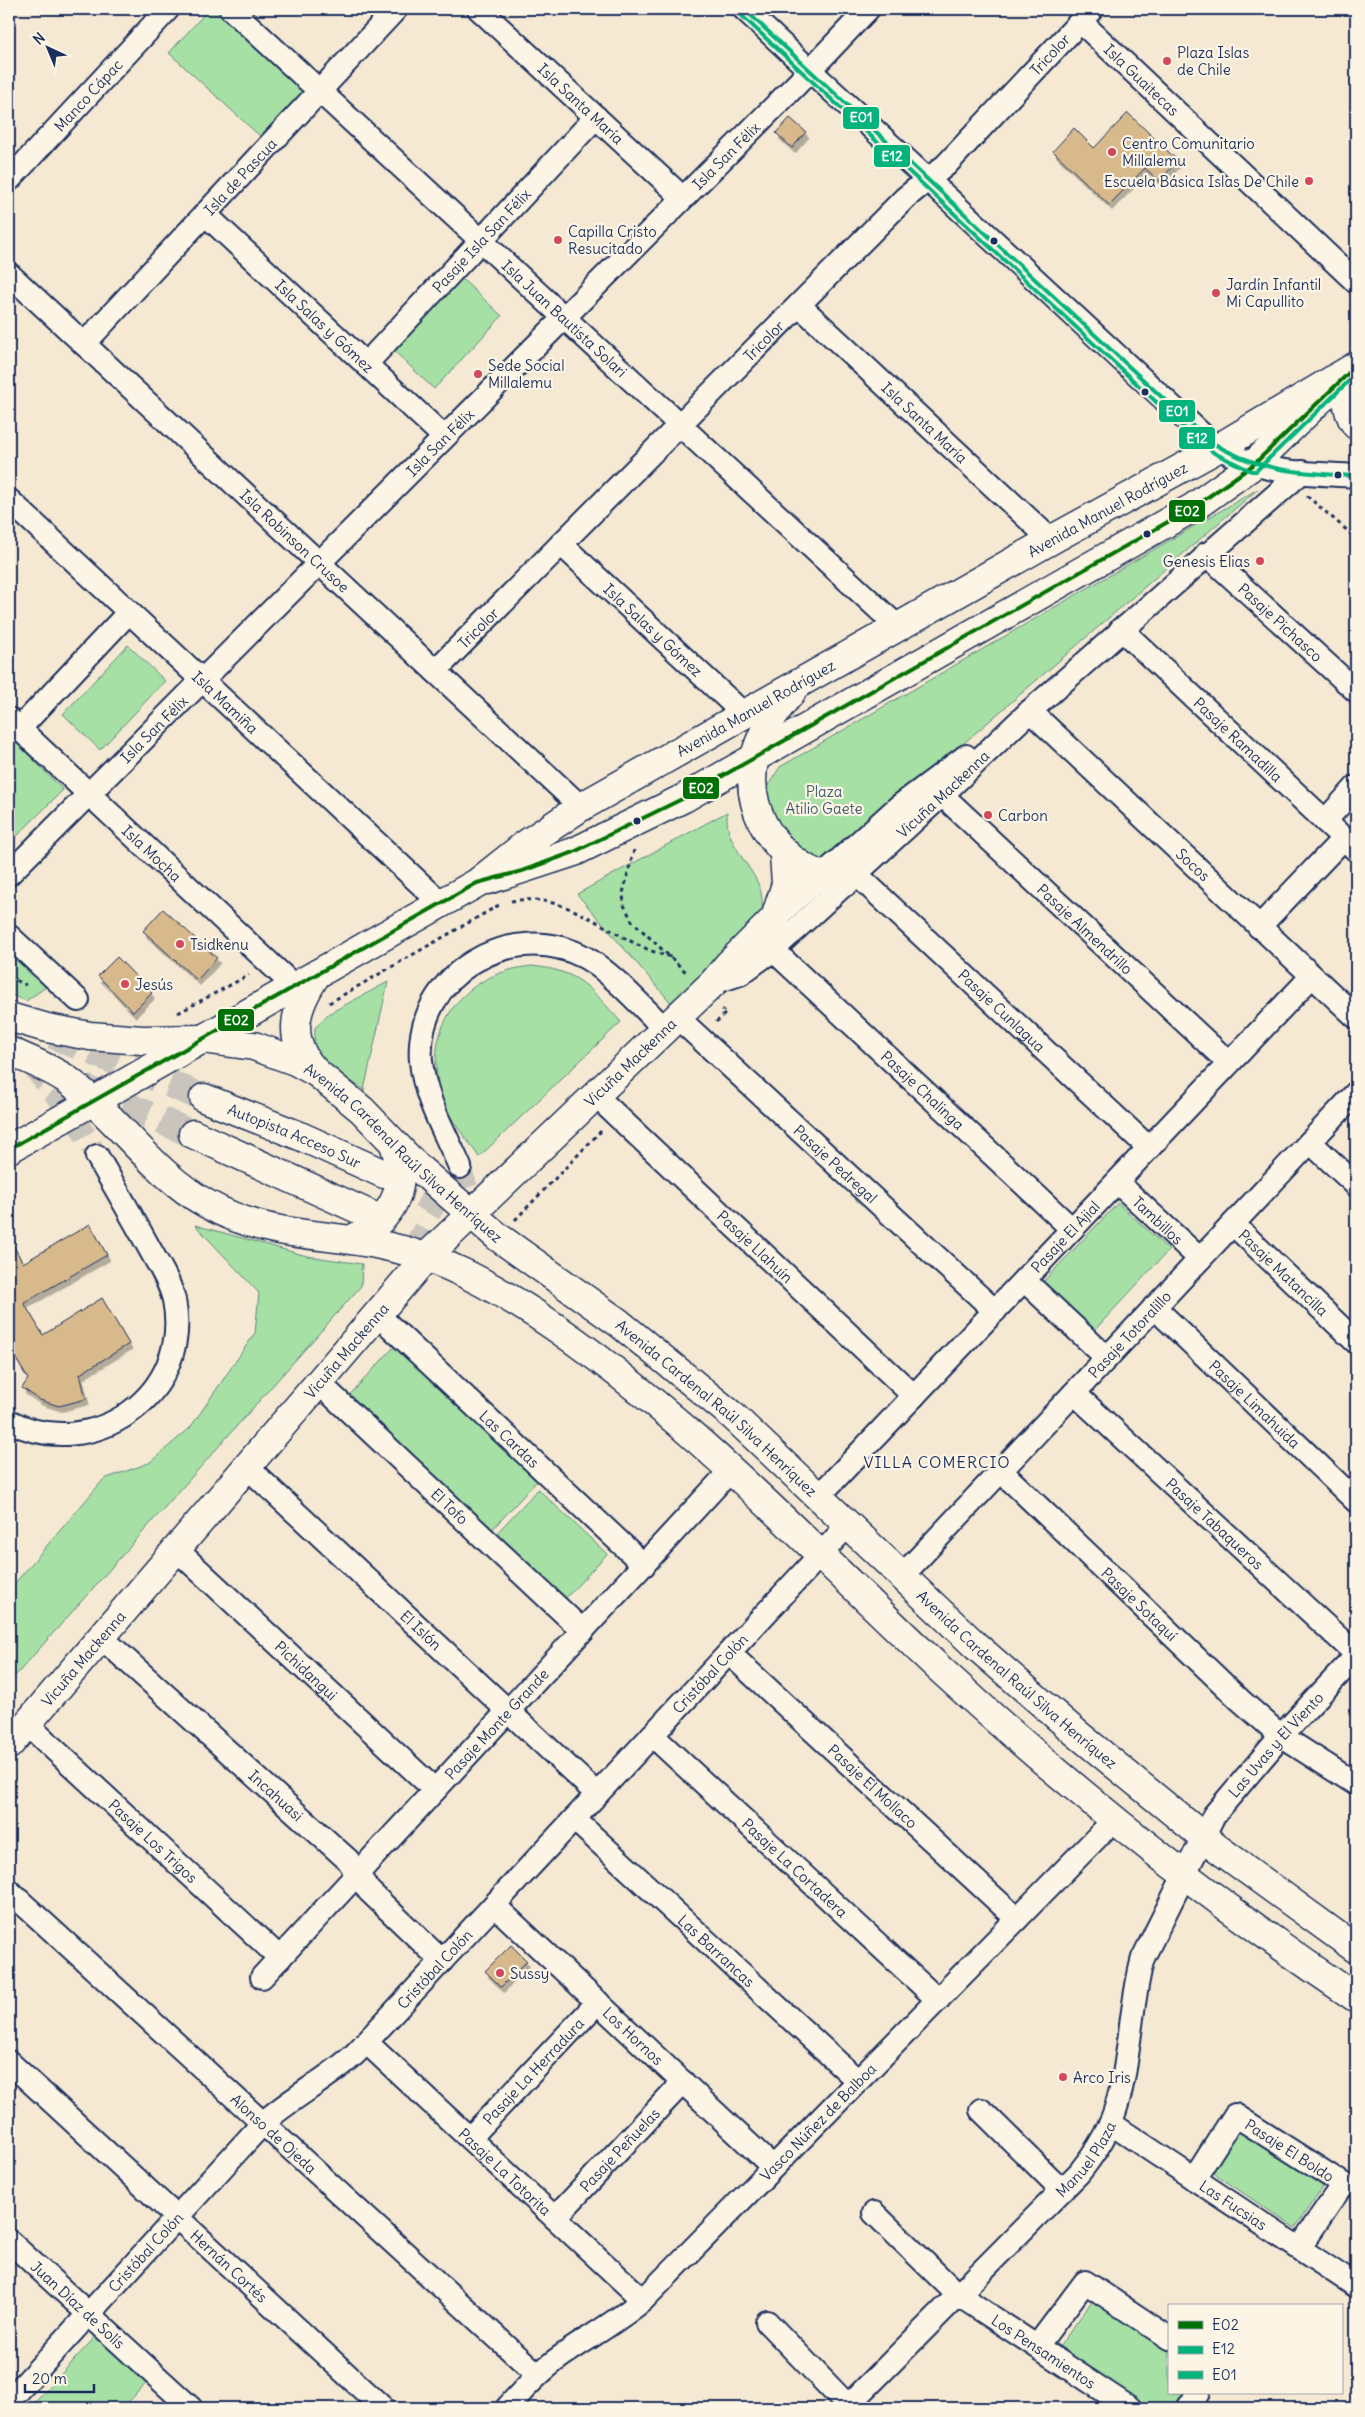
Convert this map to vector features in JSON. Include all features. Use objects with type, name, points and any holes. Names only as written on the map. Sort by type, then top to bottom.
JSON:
[{"type":"main road","name":"Avenida Manuel Rodríguez","points":[[9,1150],[478,883],[526,844],[581,808],[1051,540],[1218,448],[1354,367]]},
{"type":"main road","name":"Avenida Manuel Rodríguez","points":[[478,883],[522,871],[574,852],[638,822],[754,760],[1194,508],[1254,465],[1354,367]]},
{"type":"main road","points":[[1354,367],[1347,389],[1347,404],[1356,425]]},
{"type":"main road","points":[[801,683],[777,711],[767,728],[754,760],[753,788],[761,818],[769,834],[784,854],[801,867],[840,878]]},
{"type":"main road","points":[[775,918],[786,884],[784,854]]},
{"type":"main road","name":"Vicuña Mackenna","points":[[9,1745],[427,1256],[709,987],[775,918]]},
{"type":"main road","points":[[306,980],[296,1029],[301,1053],[317,1073]]},
{"type":"main road","name":"Avenida Cardenal Raúl Silva Henríquez","points":[[9,1018],[46,1028],[90,1036],[142,1040],[202,1039],[266,1050],[295,1061],[317,1073],[362,1110],[394,1144],[471,1215],[498,1237],[588,1300],[677,1369],[733,1416],[1028,1692],[1204,1838],[1356,1949]]},
{"type":"main road","points":[[9,1051],[57,1073],[93,1101],[166,1174],[206,1204],[246,1222],[279,1232],[351,1240],[427,1256],[477,1280],[540,1317],[639,1391],[731,1470],[989,1713],[1114,1820],[1184,1876],[1356,1998]]},
{"type":"main road","name":"Autopista Acceso Sur","points":[[204,1098],[300,1136],[384,1174]]},
{"type":"main road","points":[[193,1134],[371,1215]]},
{"type":"main road","points":[[351,1240],[378,1223],[396,1197],[401,1175],[394,1144]]},
{"type":"street","name":"Manco Cápac","points":[[9,180],[168,9]]},
{"type":"street","name":"Isla Juan Bautista Solari","points":[[231,9],[898,628]]},
{"type":"street","name":"Isla de Pascua","points":[[84,344],[396,9]]},
{"type":"street","name":"Isla Santa María","points":[[479,9],[683,198]]},
{"type":"street","points":[[744,9],[1185,420],[1218,448],[1254,465],[1302,472],[1356,476]]},
{"type":"street","name":"Isla San Félix","points":[[9,874],[683,198],[868,9]]},
{"type":"street","name":"Tricolor","points":[[435,671],[905,198],[946,165],[1086,15]]},
{"type":"street","name":"Isla Guaitecas","points":[[1086,15],[1356,282]]},
{"type":"street","name":"Pasaje Isla San Félix","points":[[366,364],[596,118]]},
{"type":"street","name":"Isla Salas y Gómez","points":[[205,214],[444,437]]},
{"type":"street","name":"Isla Robinson Crusoe","points":[[9,274],[581,808]]},
{"type":"street","name":"Isla Santa María","points":[[799,305],[1051,540]]},
{"type":"street","name":"Vicuña Mackenna","points":[[775,918],[840,878],[942,795],[1030,711],[1121,629],[1302,472]]},
{"type":"street","name":"Isla Mamiña","points":[[9,500],[442,904]]},
{"type":"street","name":"Isla Salas y Gómez","points":[[561,544],[744,715]]},
{"type":"street","name":"Pasaje Pichasco","points":[[1206,554],[1356,691]]},
{"type":"street","points":[[14,724],[129,612]]},
{"type":"street","name":"Pasaje Ramadilla","points":[[1121,629],[1350,844]]},
{"type":"street","name":"Vicuña Mackenna","points":[[709,987],[740,974],[773,950],[922,788],[1030,711]]},
{"type":"street","name":"Socos","points":[[1030,711],[1356,1018]]},
{"type":"street","name":"Isla Mocha","points":[[14,724],[269,962],[306,980]]},
{"type":"street","points":[[1325,821],[1356,787]]},
{"type":"street","name":"Pasaje Almendrillo","points":[[942,795],[1229,1063]]},
{"type":"street","points":[[1259,927],[1350,844]]},
{"type":"street","name":"Pasaje Cunlagua","points":[[840,878],[1148,1148]]},
{"type":"street","points":[[9,936],[78,1000]]},
{"type":"street","name":"Pasaje Pedregal","points":[[460,1167],[423,1079],[422,1040],[434,1003],[458,972],[473,961],[509,946],[549,945],[568,950],[586,958],[602,969],[671,1023],[698,1037],[995,1311]]},
{"type":"street","name":"Pasaje Chalinga","points":[[773,950],[1072,1229]]},
{"type":"street","name":"Pasaje El Ajial","points":[[818,1497],[1312,976]]},
{"type":"street","name":"Pasaje Totoralillo","points":[[902,1576],[1356,1093]]},
{"type":"street","name":"Pasaje Llahuín","points":[[596,1096],[914,1396]]},
{"type":"street","points":[[1310,1142],[1356,1185]]},
{"type":"street","points":[[9,1421],[36,1432],[54,1435],[90,1432],[107,1426],[139,1406],[157,1384],[170,1358],[176,1320],[168,1282],[98,1156]]},
{"type":"street","name":"Tambillos","points":[[1117,1182],[1200,1259]]},
{"type":"street","name":"Pasaje Matancilla","points":[[1233,1224],[1356,1342]]},
{"type":"street","points":[[1024,1280],[1107,1358]]},
{"type":"street","name":"Pasaje Limahuida","points":[[1154,1307],[1356,1501]]},
{"type":"street","name":"Las Cardas","points":[[376,1314],[644,1565]]},
{"type":"street","name":"El Tofo","points":[[318,1382],[583,1630]]},
{"type":"street","name":"Pasaje Tabaqueros","points":[[1074,1392],[1356,1655]]},
{"type":"street","name":"El Islón","points":[[246,1466],[597,1794]]},
{"type":"street","name":"Pasaje Monte Grande","points":[[262,1977],[731,1470]]},
{"type":"street","name":"Pasaje Sotaquí","points":[[1001,1471],[1240,1700],[1281,1736],[1356,1784]]},
{"type":"street","name":"Cristóbal Colón","points":[[9,2401],[263,2123],[282,2106],[330,2076],[366,2042],[848,1525]]},
{"type":"street","name":"Pichidangui","points":[[176,1549],[435,1790]]},
{"type":"street","name":"Incahuasi","points":[[101,1637],[348,1860],[369,1891],[442,1961]]},
{"type":"street","name":"Pasaje El Mollaco","points":[[729,1652],[1017,1919]]},
{"type":"street","name":"Las Uvas y El Viento","points":[[1204,1838],[1214,1815],[1281,1736],[1356,1655]]},
{"type":"street","name":"Pasaje Los Trigos","points":[[27,1724],[280,1958]]},
{"type":"street","name":"Pasaje La Cortadera","points":[[652,1735],[938,2000]]},
{"type":"street","name":"Las Barrancas","points":[[574,1819],[858,2081]]},
{"type":"street","name":"Vasco Núñez de Balboa","points":[[507,2408],[538,2375],[562,2356],[622,2317],[643,2300],[1114,1820]]},
{"type":"street","name":"Manuel Plaza","points":[[847,2407],[1062,2190],[1092,2157],[1110,2123],[1122,2077],[1136,1983],[1143,1958],[1204,1838]]},
{"type":"street","name":"Alonso de Ojeda","points":[[9,1890],[538,2375]]},
{"type":"street","name":"Los Hornos","points":[[494,1905],[774,2167]]},
{"type":"street","name":"Pasaje La Herradura","points":[[470,2138],[598,2002]]},
{"type":"street","name":"Pasaje La Totorita","points":[[366,2042],[643,2300]]},
{"type":"street","name":"Hernán Cortés","points":[[9,2062],[383,2408]]},
{"type":"street","name":"Pasaje Peñuelas","points":[[555,2218],[683,2082]]},
{"type":"street","points":[[981,2110],[1062,2190]]},
{"type":"street","name":"Pasaje El Boldo","points":[[1194,2179],[1235,2114],[1343,2184],[1299,2248]]},
{"type":"street","name":"Las Fucsias","points":[[1110,2123],[1356,2286]]},
{"type":"street","name":"Los Pensamientos","points":[[874,2213],[957,2294],[1130,2408]]},
{"type":"street","name":"Juan Díaz de Solís","points":[[9,2241],[191,2408]]},
{"type":"street","points":[[1036,2346],[1085,2282],[1168,2337]]},
{"type":"street","points":[[767,2322],[847,2407]]},
{"type":"street","points":[[1188,2408],[1197,2394]]},
{"type":"path","points":[[1300,501],[1306,495],[1356,538]]},
{"type":"path","points":[[635,847],[623,893],[624,905],[632,921],[709,987],[726,1013],[698,1037]]},
{"type":"path","points":[[502,902],[535,899],[555,904],[584,914],[650,952],[672,957]]},
{"type":"path","points":[[324,1006],[494,907]]},
{"type":"path","points":[[177,1014],[269,962]]},
{"type":"path","points":[[9,977],[34,989]]},
{"type":"path","points":[[498,1237],[616,1115]]},
{"type":"green space","points":[[209,9],[215,9],[305,92],[262,138],[169,53]]},
{"type":"green space","points":[[460,277],[502,316],[434,389],[392,349]]},
{"type":"green space","name":"Plaza Atilio Gaete","points":[[1258,489],[825,863],[801,850],[784,836],[773,816],[765,790],[780,767]]},
{"type":"green space","points":[[128,645],[165,681],[100,750],[63,714]]},
{"type":"green space","points":[[9,735],[63,790],[9,844]]},
{"type":"green space","points":[[727,812],[730,835],[759,887],[762,898],[760,928],[672,1004],[577,894]]},
{"type":"green space","points":[[9,951],[46,987],[26,1001],[9,994]]},
{"type":"green space","points":[[532,966],[549,968],[574,977],[592,991],[621,1022],[479,1157],[450,1116],[438,1084],[436,1059],[440,1035],[449,1014],[463,996],[482,981],[505,971]]},
{"type":"green space","points":[[388,982],[364,1090],[326,1064],[314,1048],[315,1028],[328,1014]]},
{"type":"green space","points":[[1118,1203],[1169,1250],[1091,1334],[1039,1286]]},
{"type":"green space","points":[[195,1225],[307,1256],[362,1264],[361,1286],[9,1683],[9,1590],[104,1479],[149,1463],[190,1428],[255,1333],[259,1293]]},
{"type":"green space","points":[[394,1347],[538,1480],[489,1533],[345,1400]]},
{"type":"green space","points":[[538,1489],[607,1554],[564,1600],[495,1535]]},
{"type":"green space","points":[[1246,2121],[1329,2177],[1295,2228],[1212,2172]]},
{"type":"green space","points":[[1094,2298],[1168,2350],[1168,2394],[1182,2394],[1173,2408],[1139,2408],[1057,2350]]},
{"type":"green space","points":[[97,2335],[148,2381],[123,2408],[30,2408]]},
{"type":"building","points":[[1128,113],[1178,161],[1159,181],[1145,168],[1109,205],[1053,151],[1074,128],[1094,148]]},
{"type":"building","points":[[790,118],[806,132],[792,148],[776,133]]},
{"type":"building","name":"Tsidkenu","points":[[163,909],[217,958],[197,980],[143,931]]},
{"type":"building","name":"Jesús","points":[[117,957],[152,993],[133,1012],[98,976]]},
{"type":"building","points":[[90,1224],[107,1255],[24,1303],[43,1335],[102,1298],[129,1344],[80,1374],[86,1399],[59,1406],[40,1400],[22,1388],[28,1379],[9,1347],[9,1238],[23,1263]]},
{"type":"building","points":[[511,1945],[527,1961],[501,1987],[485,1971]]},
{"type":"tunnel","points":[[53,1035],[204,1098]]},
{"type":"tunnel","points":[[32,1066],[76,1120],[97,1156]]},
{"type":"tunnel","points":[[84,1088],[193,1134]]},
{"type":"tunnel","points":[[460,1167],[472,1203],[474,1222]]},
{"type":"tunnel","points":[[384,1174],[465,1217]]},
{"type":"tunnel","points":[[371,1215],[452,1260]]},
{"type":"transit line","name":"E01","points":[[744,9],[1208,440],[1226,451],[1262,465],[1297,472],[1356,476]]},
{"type":"transit line","name":"E12","points":[[740,14],[1181,425],[1214,453],[1251,471],[1256,471],[1356,374]]},
{"type":"transit line","name":"E02","points":[[9,1149],[477,883],[522,871],[574,852],[684,798],[1194,507],[1253,465],[1356,366]]},
{"type":"place","name":"Plaza Islas de Chile","points":[[1167,61]]},
{"type":"place","name":"Centro Comunitario Millalemu","points":[[1112,152]]},
{"type":"place","name":"Escuela Básica Islas De Chile","points":[[1309,181]]},
{"type":"place","name":"Capilla Cristo Resucitado","points":[[558,240]]},
{"type":"place","name":"Jardín Infantil Mi Capullito","points":[[1216,293]]},
{"type":"place","name":"Sede Social Millalemu","points":[[478,374]]},
{"type":"place","name":"Genesis Elias","points":[[1260,561]]},
{"type":"place","name":"Carbon","points":[[988,815]]},
{"type":"place","name":"Tsidkenu","points":[[180,944]]},
{"type":"place","name":"Jesús","points":[[125,984]]},
{"type":"place","name":"Sussy","points":[[500,1973]]},
{"type":"place","name":"Arco Iris","points":[[1063,2077]]},
{"type":"district","name":"VILLA COMERCIO","points":[[937,1462]]}]
